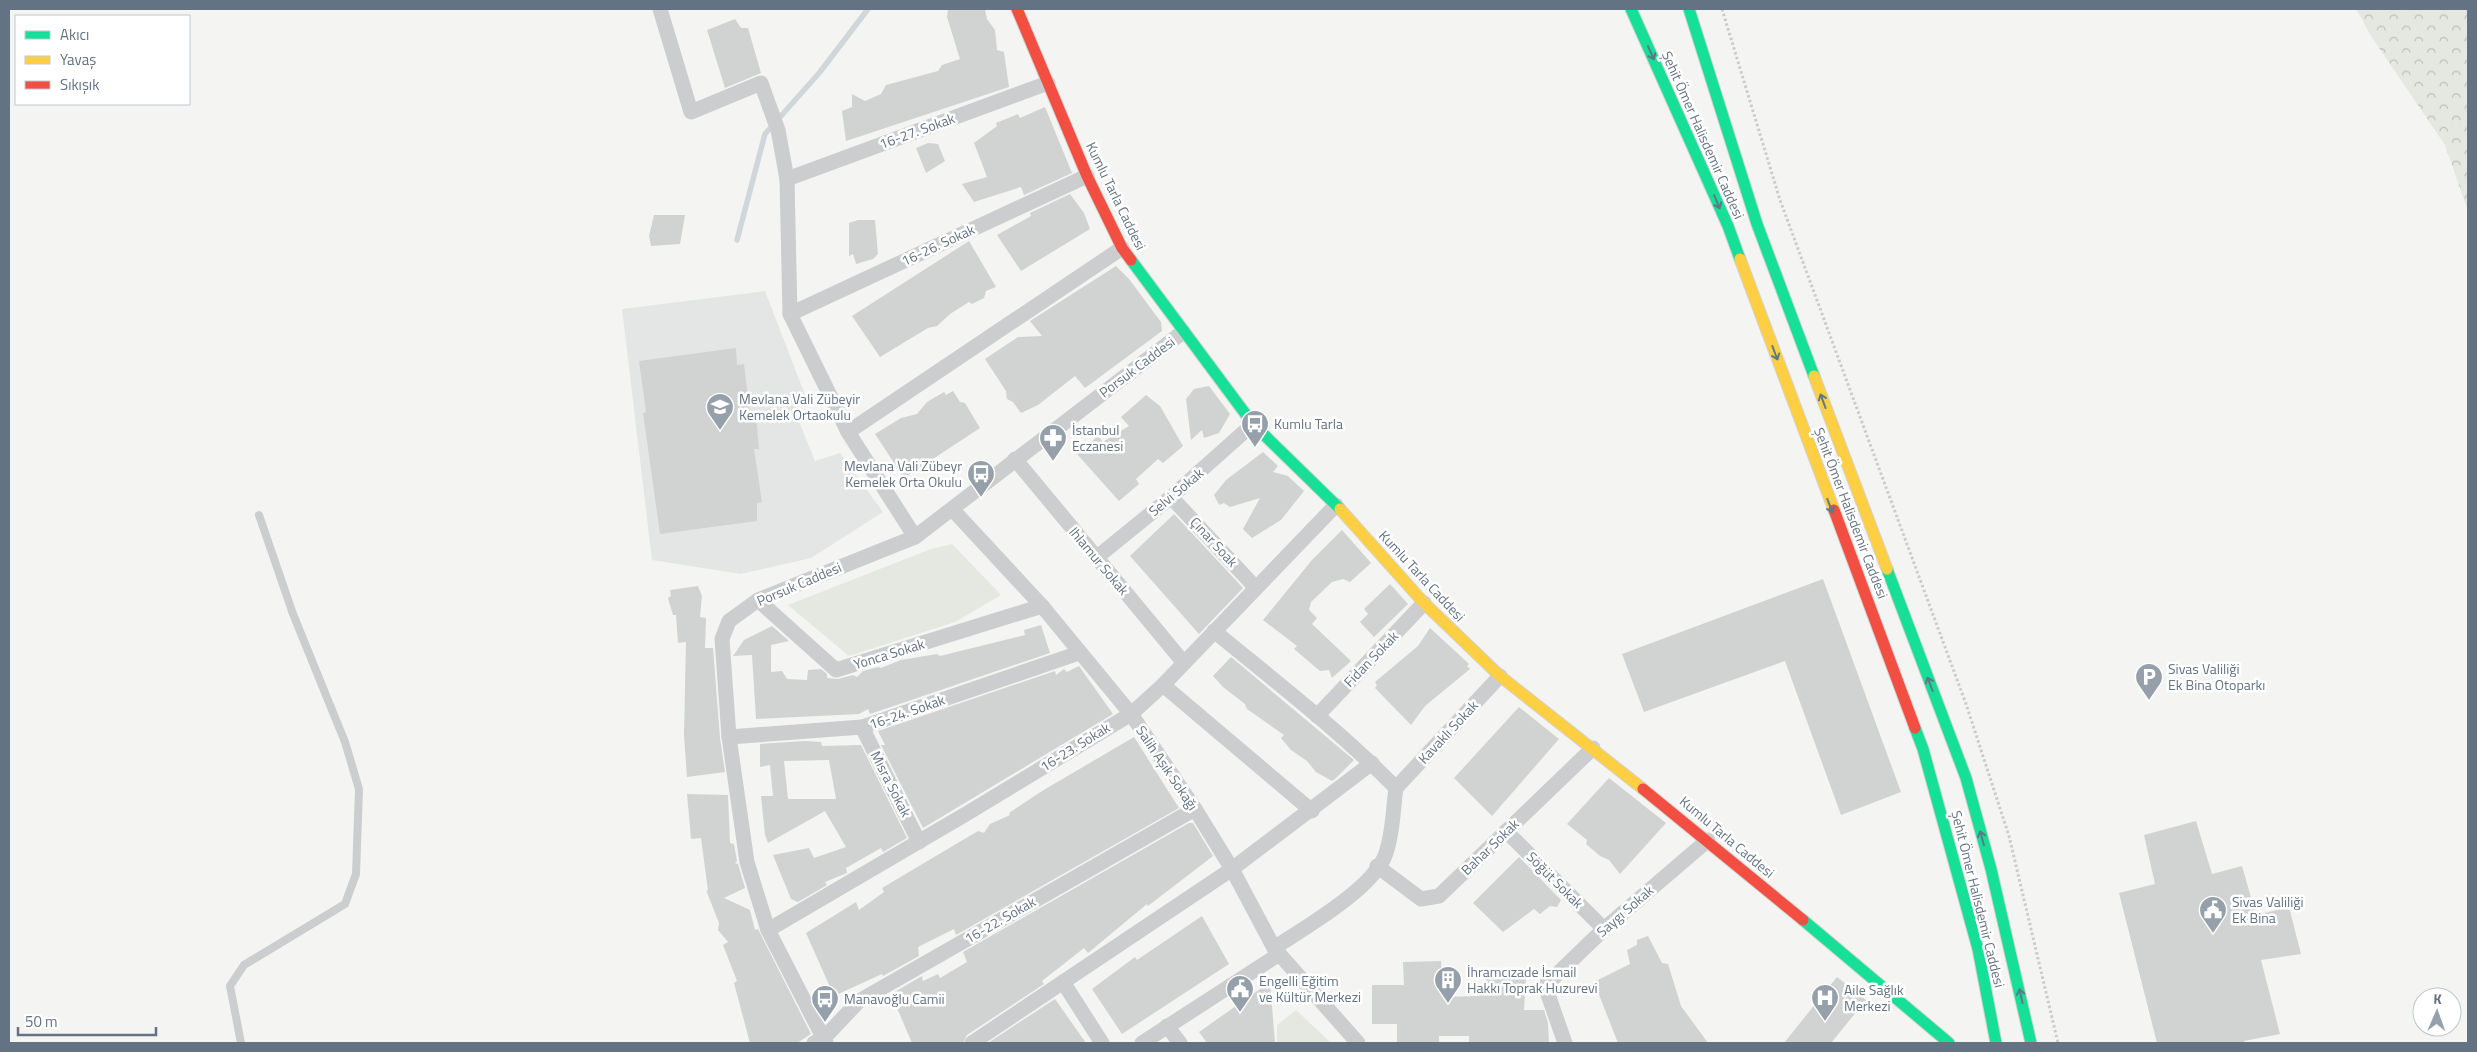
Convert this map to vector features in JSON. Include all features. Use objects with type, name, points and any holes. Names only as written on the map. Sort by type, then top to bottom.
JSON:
[{"type":"main road","name":"Kumlu Tarla Caddesi","points":[[1017,9],[1087,176],[1122,248],[1182,332],[1253,424],[1336,505],[1424,603],[1500,676],[1708,840],[1949,1043]]},
{"type":"main road","name":"Şehit Ömer Halisdemir Caddesi","points":[[1631,9],[1728,226],[1923,749],[1978,949],[1996,1043]]},
{"type":"main road","name":"Şehit Ömer Halisdemir Caddesi","points":[[1689,9],[1757,224],[1966,778],[1991,869],[2031,1043]]},
{"type":"street","points":[[660,9],[691,112],[761,83],[778,130],[787,179],[790,314],[848,432],[915,537]]},
{"type":"street","name":"16-27. Sokak","points":[[787,179],[1048,83]]},
{"type":"street","name":"16-26. Sokak","points":[[790,314],[1087,176]]},
{"type":"street","points":[[848,432],[1122,248]]},
{"type":"street","name":"Porsuk Caddesi","points":[[821,1041],[768,930],[747,862],[729,737],[722,640],[729,620],[758,600],[915,537],[1182,332]]},
{"type":"street","name":"Selvi Sokak","points":[[1096,558],[1171,496],[1253,424]]},
{"type":"street","name":"Ihlamur Sokak","points":[[1015,459],[1184,663]]},
{"type":"street","name":"Çınar Soak","points":[[1171,496],[1256,588]]},
{"type":"street","name":"16-23. Sokak","points":[[768,930],[919,842],[1131,714],[1163,685],[1336,505]]},
{"type":"street","name":"Salih Aşık Sokağı","points":[[952,509],[1042,606],[1131,714],[1195,809],[1232,869],[1276,952],[1358,1043]]},
{"type":"street","name":"Yonca Sokak","points":[[758,600],[836,670],[1042,606]]},
{"type":"street","name":"Fidan Sokak","points":[[1317,716],[1424,603]]},
{"type":"street","points":[[1142,1043],[1276,952],[1339,905],[1368,879],[1386,854],[1396,788],[1372,763],[1214,631]]},
{"type":"street","name":"16-24. Sokak","points":[[729,737],[862,727],[1079,653]]},
{"type":"street","name":"Kavaklı Sokak","points":[[1396,788],[1500,676]]},
{"type":"street","points":[[1163,685],[1312,811]]},
{"type":"street","name":"Mısra Sokak","points":[[862,727],[919,842]]},
{"type":"street","name":"Bahar Sokak","points":[[1377,866],[1421,898],[1439,896],[1593,748]]},
{"type":"street","points":[[972,1043],[1232,869],[1312,811],[1372,763]]},
{"type":"street","name":"16-22. Sokak","points":[[821,1041],[859,1001],[1195,809]]},
{"type":"street","name":"Söğüt Sokak","points":[[1506,831],[1604,929]]},
{"type":"street","name":"Saygı Sokak","points":[[1565,1043],[1545,986],[1604,929],[1708,840]]},
{"type":"street","points":[[1063,982],[1102,1043]]},
{"type":"street","points":[[1167,1026],[1180,1043]]},
{"type":"lane","points":[[241,1043],[230,986],[244,965],[345,904],[356,874],[359,789],[345,742],[293,614],[259,515]]},
{"type":"path","points":[[1722,9],[1780,200],[1966,704],[2003,817],[2058,1043]]},
{"type":"shaded area","name":"Mevlana Vali Zübeyir Kemelek Ortaokulu","points":[[765,291],[807,400],[794,409],[815,461],[840,453],[883,512],[811,558],[741,574],[652,560],[622,309]]},
{"type":"green space","points":[[2356,9],[2468,9],[2468,211],[2445,145],[2371,36]]},
{"type":"green space","points":[[952,544],[1001,595],[955,622],[849,656],[788,605],[931,549]]},
{"type":"green space","points":[[1296,1010],[1331,1043],[1277,1043],[1277,1025]]},
{"type":"building","points":[[948,9],[985,9],[987,19],[995,30],[997,50],[1004,52],[1009,87],[846,141],[842,111],[852,107],[852,94],[865,101],[881,94],[886,85],[938,71],[942,65],[960,59],[947,17]]},
{"type":"building","points":[[735,19],[741,28],[748,28],[761,73],[725,88],[707,30]]},
{"type":"building","points":[[1045,107],[1072,173],[1024,195],[1021,187],[974,202],[962,184],[987,177],[974,143],[997,126],[996,123],[1018,114],[1020,118]]},
{"type":"building","points":[[928,143],[938,144],[945,161],[926,173],[916,148]]},
{"type":"building","points":[[1070,194],[1084,213],[1090,229],[1021,271],[997,235],[1031,216],[1030,213]]},
{"type":"building","points":[[654,215],[685,215],[680,244],[651,246],[649,236]]},
{"type":"building","points":[[858,220],[875,220],[878,254],[873,259],[856,264],[853,254],[849,256],[849,223]]},
{"type":"building","points":[[969,241],[996,287],[986,291],[984,298],[972,304],[969,302],[950,314],[937,326],[928,328],[880,357],[852,316]]},
{"type":"building","points":[[1116,266],[1129,279],[1161,322],[1162,331],[1085,388],[1075,376],[1038,405],[1021,413],[1013,402],[1007,399],[1006,391],[985,359],[1018,337],[1042,336],[1030,321]]},
{"type":"building","points":[[736,348],[737,365],[744,364],[750,414],[756,414],[759,449],[754,449],[762,502],[757,503],[757,521],[660,534],[643,413],[646,412],[639,361]]},
{"type":"building","points":[[1209,386],[1230,414],[1219,433],[1204,438],[1202,430],[1191,440],[1186,399],[1194,389]]},
{"type":"building","points":[[953,391],[960,402],[965,403],[980,428],[904,478],[875,434],[901,418],[917,414],[927,402],[944,392],[946,395]]},
{"type":"building","points":[[1146,395],[1160,406],[1183,446],[1163,463],[1158,459],[1136,479],[1139,484],[1119,501],[1077,454],[1098,436],[1103,442],[1129,426],[1121,417]]},
{"type":"building","points":[[1263,452],[1278,466],[1273,472],[1288,476],[1304,491],[1281,520],[1252,538],[1243,529],[1260,498],[1230,507],[1224,503],[1219,505],[1214,495],[1226,480]]},
{"type":"building","points":[[1174,514],[1243,588],[1199,634],[1130,556]]},
{"type":"building","points":[[1342,530],[1371,563],[1350,582],[1343,579],[1332,582],[1311,602],[1309,610],[1317,618],[1312,624],[1351,661],[1332,678],[1329,670],[1320,671],[1294,649],[1297,646],[1263,620],[1312,560]]},
{"type":"building","points":[[1823,579],[1901,792],[1841,815],[1785,661],[1644,712],[1622,654]]},
{"type":"building","points":[[1390,584],[1408,604],[1374,637],[1360,622],[1368,614],[1364,609]]},
{"type":"building","points":[[698,586],[702,596],[700,617],[706,618],[705,648],[713,648],[720,738],[725,772],[687,777],[684,735],[686,642],[678,643],[676,615],[673,615],[668,598],[671,596],[670,590]]},
{"type":"building","points":[[1041,625],[1050,653],[870,714],[868,709],[859,714],[756,719],[752,655],[733,656],[744,640],[772,626],[789,641],[771,645],[771,672],[782,671],[787,679],[807,680],[808,670],[821,669],[827,674],[827,678],[838,679],[853,675],[857,677],[863,671],[881,668],[901,660],[937,654],[940,656],[1025,635],[1024,630]]},
{"type":"building","points":[[1430,628],[1469,664],[1467,666],[1470,669],[1425,706],[1411,725],[1375,688],[1377,685],[1375,682],[1418,646]]},
{"type":"building","points":[[1231,657],[1354,760],[1332,781],[1316,772],[1307,761],[1291,750],[1281,738],[1284,735],[1247,709],[1245,704],[1223,687],[1213,676]]},
{"type":"building","points":[[1079,666],[1113,714],[923,828],[881,745],[885,745],[878,731],[1055,671],[1056,675],[1064,669],[1067,672]]},
{"type":"building","points":[[1519,707],[1559,739],[1492,816],[1454,778]]},
{"type":"building","points":[[1134,737],[1179,808],[956,935],[954,929],[918,947],[919,956],[883,976],[882,974],[834,996],[806,933],[856,902],[859,910],[884,892],[882,888],[978,831],[984,833],[990,824],[1010,815],[1009,813],[1042,791]]},
{"type":"building","points":[[805,741],[821,742],[822,746],[861,745],[907,838],[883,852],[881,848],[846,868],[847,873],[825,882],[827,885],[798,902],[791,899],[773,855],[809,848],[814,858],[846,847],[825,811],[768,843],[765,835],[761,796],[773,796],[770,765],[760,767],[760,744]],"holes":[[[829,760],[836,799],[788,799],[784,761]]]},
{"type":"building","points":[[1609,778],[1666,823],[1620,874],[1609,860],[1600,856],[1586,844],[1587,840],[1567,824]]},
{"type":"building","points":[[687,794],[728,795],[730,843],[734,844],[737,861],[735,863],[738,864],[745,888],[724,898],[750,910],[755,930],[758,929],[811,1034],[797,1043],[750,1043],[734,983],[737,981],[723,945],[728,942],[718,930],[719,923],[706,890],[708,891],[701,838],[691,839]]},
{"type":"building","name":"Sivas Valiliği Ek Bina","points":[[2196,821],[2212,874],[2242,866],[2256,915],[2289,907],[2301,954],[2261,960],[2280,1034],[2244,1041],[2244,1043],[2157,1043],[2119,893],[2155,884],[2144,835]]},
{"type":"building","points":[[1189,823],[1193,823],[1213,856],[1148,906],[1147,904],[1088,953],[1084,948],[1042,981],[1044,984],[967,1035],[963,1043],[912,1043],[891,994],[922,976],[923,981],[938,974],[940,978],[967,962],[963,952]]},
{"type":"building","points":[[1519,857],[1561,900],[1557,907],[1550,906],[1540,914],[1534,909],[1503,932],[1473,903]]},
{"type":"building","points":[[1202,916],[1229,964],[1122,1034],[1092,989],[1135,957],[1137,960]]},
{"type":"building","points":[[1648,936],[1662,963],[1668,964],[1681,1006],[1708,1043],[1618,1043],[1594,982],[1630,964],[1627,950],[1637,945],[1637,940]]},
{"type":"building","name":"İhramcızade İsmail Hakkı Toprak Huzurevi","points":[[1441,961],[1443,997],[1479,996],[1479,985],[1486,985],[1485,976],[1526,978],[1524,1010],[1544,1010],[1548,1023],[1549,1043],[1469,1043],[1469,1036],[1439,1036],[1439,1043],[1397,1043],[1397,1024],[1372,1024],[1372,985],[1404,985],[1403,962]]},
{"type":"building","name":"Aile Sağlık Merkezi","points":[[1837,977],[1866,1000],[1831,1043],[1784,1043]]},
{"type":"building","name":"Engelli Eğitim ve Kültür Merkezi","points":[[1270,982],[1275,1043],[1207,1043],[1199,1032]]},
{"type":"building","points":[[1055,999],[1086,1043],[988,1043]]},
{"type":"waterway","points":[[737,240],[765,134],[820,72],[868,9]]},
{"type":"traffic: fast","points":[[1631,9],[1728,226],[1740,259]]},
{"type":"traffic: fast","points":[[1689,9],[1757,224],[1814,376]]},
{"type":"traffic: fast","points":[[1131,260],[1253,424],[1340,509]]},
{"type":"traffic: fast","points":[[1887,569],[1966,778],[1991,869],[2031,1043]]},
{"type":"traffic: fast","points":[[1915,728],[1923,749],[1978,949],[1996,1043]]},
{"type":"traffic: fast","points":[[1803,920],[1949,1043]]},
{"type":"traffic: slow","points":[[1740,259],[1834,510]]},
{"type":"traffic: slow","points":[[1814,376],[1887,569]]},
{"type":"traffic: slow","points":[[1340,509],[1424,603],[1500,676],[1643,789]]},
{"type":"traffic: jam","points":[[1017,9],[1087,176],[1122,248],[1131,260]]},
{"type":"traffic: jam","points":[[1834,510],[1915,728]]},
{"type":"traffic: jam","points":[[1643,789],[1803,920]]},
{"type":"place","name":"Mevlana Vali Zübeyir Kemelek Ortaokulu","points":[[720,431]]},
{"type":"place","name":"Kumlu Tarla","points":[[1255,448]]},
{"type":"place","name":"İstanbul Eczanesi","points":[[1053,462]]},
{"type":"place","name":"Mevlana Vali Zübeyr Kemelek Orta Okulu","points":[[981,498]]},
{"type":"place","name":"Sivas Valiliği Ek Bina Otoparkı","points":[[2149,701]]},
{"type":"place","name":"Sivas Valiliği Ek Bina","points":[[2213,934]]},
{"type":"place","name":"İhramcızade İsmail Hakkı Toprak Huzurevi","points":[[1448,1004]]},
{"type":"place","name":"Engelli Eğitim ve Kültür Merkezi","points":[[1240,1013]]},
{"type":"place","name":"Aile Sağlık Merkezi","points":[[1825,1022]]},
{"type":"place","name":"Manavoğlu Camii","points":[[825,1023]]}]
